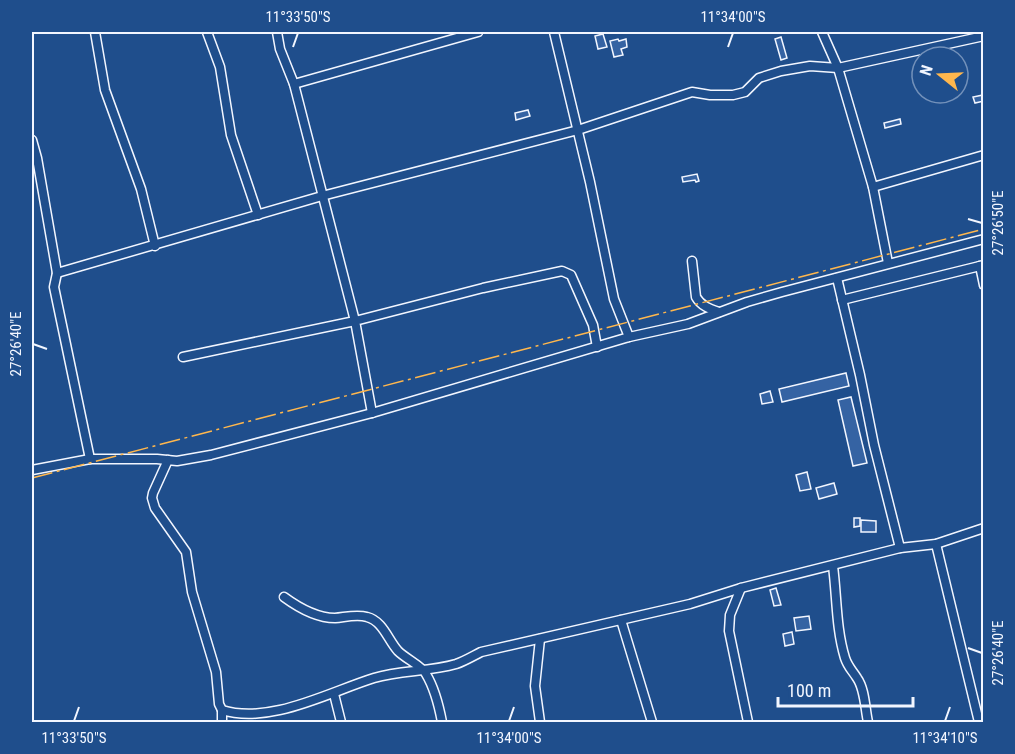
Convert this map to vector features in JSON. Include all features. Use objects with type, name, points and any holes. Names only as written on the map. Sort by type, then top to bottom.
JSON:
[{"type":"street","points":[[95,32],[105,90],[141,189],[155,246]]},
{"type":"street","points":[[207,32],[220,67],[224,103],[231,135],[258,216]]},
{"type":"street","points":[[277,32],[280,49],[294,84],[355,321],[372,413]]},
{"type":"street","points":[[294,84],[478,32]]},
{"type":"street","points":[[554,32],[578,130],[614,299],[629,337]]},
{"type":"street","points":[[822,32],[838,68],[873,187],[888,263]]},
{"type":"street","points":[[57,273],[322,196],[578,130],[692,92],[733,95],[745,92],[759,78],[781,71],[810,66],[838,68],[984,36]]},
{"type":"street","points":[[32,140],[57,273],[54,287],[90,459]]},
{"type":"street","points":[[873,187],[984,155]]},
{"type":"street","points":[[32,470],[90,459],[177,461],[211,455],[372,413],[629,337],[688,324],[747,302],[984,239]]},
{"type":"street","points":[[692,261],[696,297],[699,302],[719,312]]},
{"type":"street","points":[[842,300],[982,266],[984,285]]},
{"type":"street","points":[[183,357],[355,321],[483,288],[562,271],[571,275],[592,325],[597,347]]},
{"type":"street","points":[[837,278],[874,445],[900,548]]},
{"type":"street","points":[[168,460],[152,498],[155,508],[186,552],[192,592],[216,672],[222,723]]},
{"type":"street","points":[[222,710],[244,715],[290,708],[374,678],[457,664],[481,652],[690,604],[741,588],[900,548],[936,544],[984,528]]},
{"type":"street","points":[[936,544],[979,723]]},
{"type":"street","points":[[833,566],[838,624],[845,657],[850,670],[858,678],[868,723]]},
{"type":"street","points":[[741,588],[730,615],[729,631],[748,723]]},
{"type":"street","points":[[284,597],[296,605],[323,616],[368,617],[387,632],[397,650],[424,670],[433,687],[442,723]]},
{"type":"street","points":[[621,620],[652,723]]},
{"type":"street","points":[[540,639],[535,686],[540,723]]},
{"type":"street","points":[[334,694],[341,723]]},
{"type":"building","points":[[603,34],[607,47],[598,49],[595,36]]},
{"type":"building","points":[[781,37],[787,58],[781,60],[775,39]]},
{"type":"building","points":[[618,39],[619,41],[626,39],[627,47],[621,49],[623,55],[614,57],[610,41]]},
{"type":"building","points":[[983,95],[984,101],[975,103],[973,97]]},
{"type":"building","points":[[528,110],[530,116],[516,120],[515,113]]},
{"type":"building","points":[[900,119],[901,124],[885,128],[884,123]]},
{"type":"building","points":[[697,174],[699,181],[683,182],[682,177]]},
{"type":"building","points":[[846,373],[849,386],[782,402],[779,389]]},
{"type":"building","points":[[770,391],[773,402],[762,404],[760,394]]},
{"type":"building","points":[[851,397],[867,463],[853,466],[838,400]]},
{"type":"building","points":[[807,472],[811,489],[800,491],[796,475]]},
{"type":"building","points":[[834,483],[837,494],[819,499],[816,488]]},
{"type":"building","points":[[854,518],[860,518],[860,526],[854,527]]},
{"type":"building","points":[[861,520],[876,521],[876,532],[861,532]]},
{"type":"building","points":[[776,588],[781,605],[774,606],[770,590]]},
{"type":"building","points":[[809,616],[811,629],[796,631],[794,618]]},
{"type":"building","points":[[792,632],[794,644],[785,646],[783,634]]},
{"type":"power","points":[[32,478],[984,229]]}]
